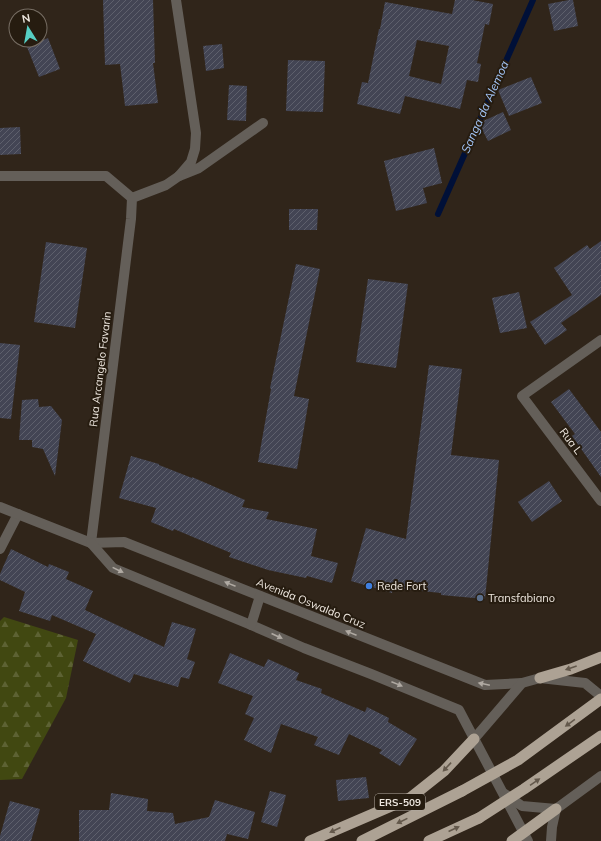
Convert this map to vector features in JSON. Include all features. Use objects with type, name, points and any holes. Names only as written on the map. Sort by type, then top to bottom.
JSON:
[{"type":"highway","points":[[540,678],[571,669],[601,657]]},
{"type":"highway","name":"ERS-509","points":[[362,841],[462,791],[518,760],[601,700]]},
{"type":"highway","points":[[429,841],[479,818],[601,736]]},
{"type":"highway","name":"ERS-509","points":[[310,841],[410,798],[444,771],[474,739]]},
{"type":"highway","points":[[512,841],[525,837],[556,809]]},
{"type":"street","points":[[176,0],[196,133],[191,162],[179,176]]},
{"type":"street","points":[[0,176],[106,176],[132,198],[166,185],[179,176],[199,168],[263,123]]},
{"type":"street","name":"Rua Arcangelo Favarin","points":[[90,543],[131,220],[132,198]]},
{"type":"street","name":"Rua L","points":[[601,340],[522,396],[601,501]]},
{"type":"street","name":"Avenida Oswaldo Cruz","points":[[0,507],[90,543],[124,542],[485,685],[522,683],[540,678]]},
{"type":"street","points":[[0,549],[18,514]]},
{"type":"street","name":"Avenida Oswaldo Cruz","points":[[90,543],[113,568],[304,648],[459,710],[525,837]]},
{"type":"street","points":[[251,625],[260,596]]},
{"type":"street","points":[[540,678],[584,683],[601,696]]},
{"type":"street","name":"ERS-509","points":[[474,739],[522,683]]},
{"type":"street","points":[[551,841],[556,809],[601,776]]},
{"type":"street","points":[[502,792],[522,806],[556,809]]},
{"type":"green space","points":[[4,617],[78,640],[66,698],[22,779],[0,780],[0,621]]},
{"type":"building","points":[[103,0],[153,0],[155,63],[153,63],[158,103],[125,106],[120,64],[105,65]]},
{"type":"building","points":[[455,0],[472,0],[493,4],[489,25],[485,24],[477,63],[481,64],[478,82],[467,80],[460,109],[405,96],[400,114],[357,104],[362,82],[368,83],[385,2],[452,14]],"holes":[[[417,40],[449,46],[441,84],[409,76]]]},
{"type":"building","points":[[573,0],[578,26],[554,31],[548,4]]},
{"type":"building","points":[[48,38],[60,69],[39,77],[27,48],[48,48]]},
{"type":"building","points":[[222,44],[224,68],[206,71],[203,46]]},
{"type":"building","points":[[288,60],[325,61],[323,112],[286,111]]},
{"type":"building","points":[[531,77],[542,103],[509,116],[498,90]]},
{"type":"building","points":[[229,85],[247,86],[246,121],[227,120]]},
{"type":"building","points":[[503,112],[511,130],[488,141],[479,123]]},
{"type":"building","points":[[20,127],[21,154],[0,155],[0,128]]},
{"type":"building","points":[[434,148],[442,183],[423,188],[427,203],[396,211],[384,161]]},
{"type":"building","points":[[289,209],[318,209],[317,230],[289,230]]},
{"type":"building","points":[[601,241],[601,295],[561,323],[567,330],[545,345],[530,322],[572,295],[554,268],[587,245],[590,249]]},
{"type":"building","points":[[46,242],[87,248],[75,328],[34,322]]},
{"type":"building","points":[[296,264],[320,269],[294,396],[309,399],[297,469],[258,462],[270,388]]},
{"type":"building","points":[[368,279],[408,284],[396,368],[356,362]]},
{"type":"building","points":[[519,292],[527,328],[500,333],[492,298]]},
{"type":"building","points":[[0,343],[20,345],[11,419],[0,418]]},
{"type":"building","points":[[429,365],[462,369],[451,455],[499,460],[485,599],[441,595],[441,593],[393,588],[392,593],[351,581],[366,528],[406,539]]},
{"type":"building","points":[[569,389],[601,432],[601,477],[572,436],[575,434],[551,402]]},
{"type":"building","points":[[38,399],[39,407],[51,406],[62,420],[55,476],[43,449],[32,447],[32,440],[19,440],[22,400]]},
{"type":"building","points":[[131,456],[159,464],[245,500],[242,507],[269,512],[266,519],[317,529],[311,556],[338,563],[332,583],[307,576],[306,578],[268,570],[229,557],[231,553],[174,529],[173,531],[151,522],[156,508],[119,498]]},
{"type":"building","points":[[549,481],[562,501],[532,522],[518,502]]},
{"type":"building","points":[[11,549],[48,567],[49,564],[69,572],[66,579],[93,591],[85,610],[164,647],[172,622],[196,629],[187,659],[195,662],[189,679],[181,677],[178,687],[134,674],[130,683],[83,661],[96,634],[52,615],[50,621],[19,611],[25,592],[0,580],[0,574]]},
{"type":"building","points":[[230,653],[264,667],[268,659],[299,673],[296,680],[322,689],[321,693],[365,712],[367,707],[389,718],[388,722],[417,739],[400,766],[379,753],[382,750],[349,734],[339,755],[314,745],[318,737],[281,724],[271,753],[244,740],[254,718],[245,714],[253,696],[218,683]]},
{"type":"building","points":[[366,777],[369,798],[338,801],[336,780]]},
{"type":"building","points":[[270,791],[286,795],[277,827],[261,822]]},
{"type":"building","points":[[111,793],[148,799],[147,811],[173,813],[175,824],[209,817],[215,800],[255,812],[248,839],[227,834],[225,841],[79,841],[79,810],[109,810]]},
{"type":"building","points":[[10,801],[40,809],[31,841],[0,841],[0,836]]},
{"type":"waterway","name":"Sanga da Alemoa","points":[[438,214],[533,0]]},
{"type":"place","name":"Rede Fort","points":[[369,586]]},
{"type":"place","name":"Transfabiano","points":[[480,598]]}]
